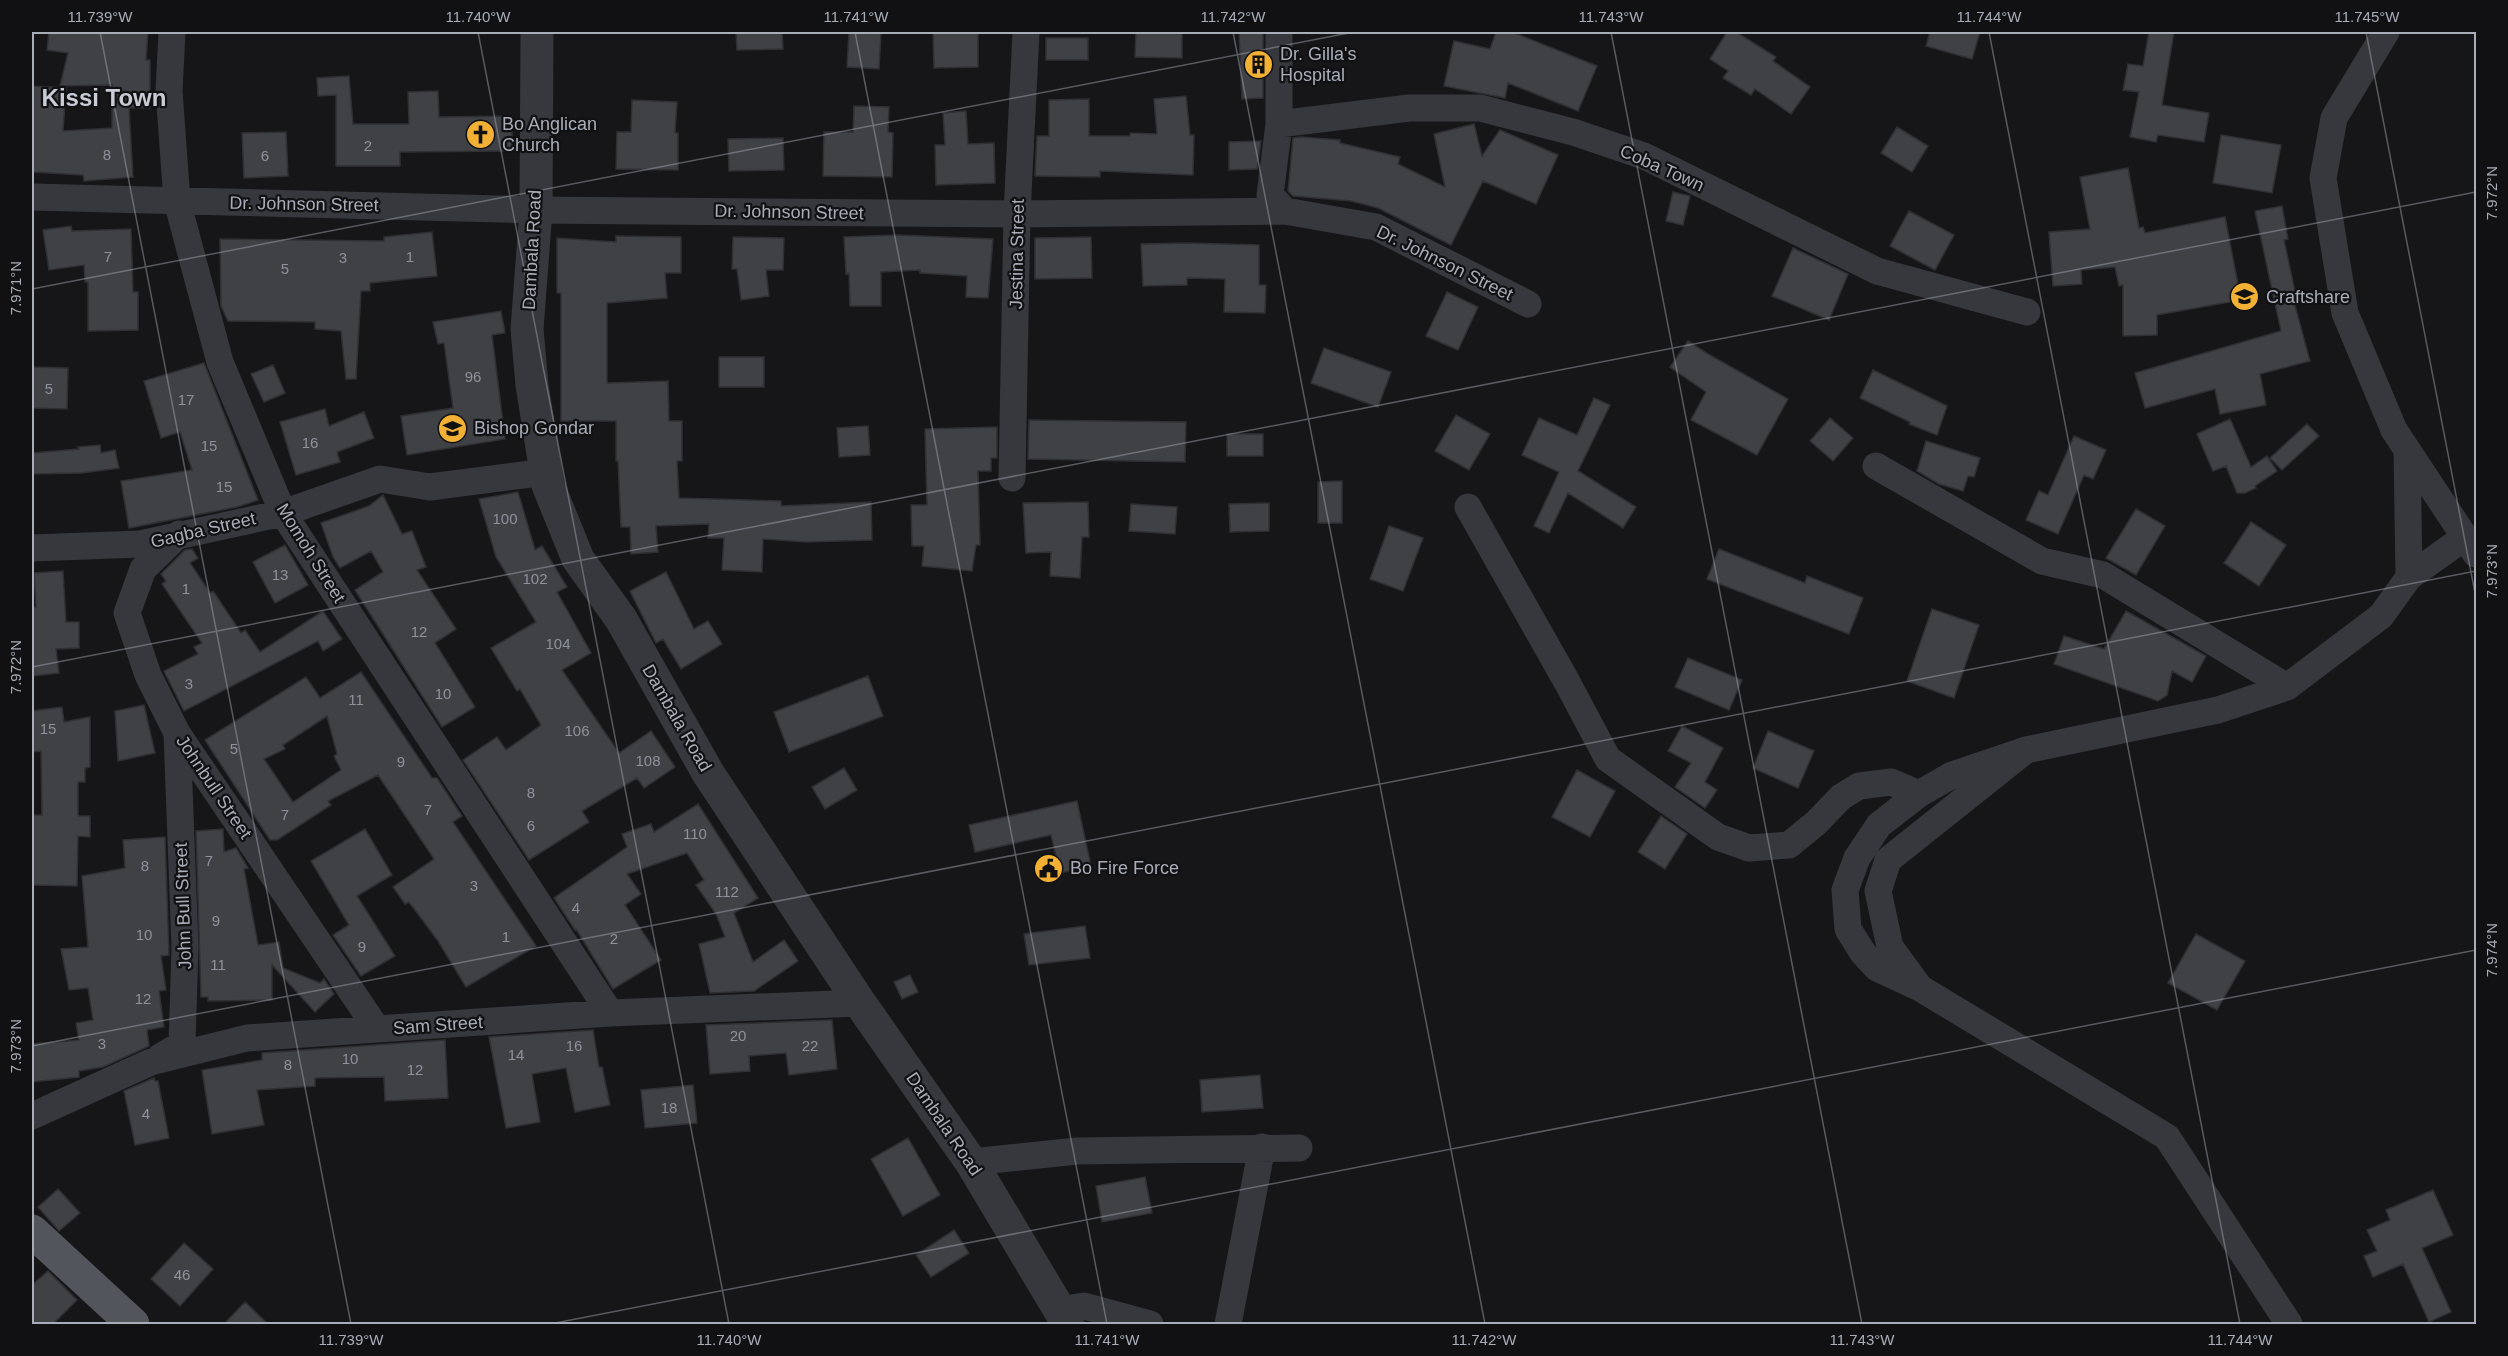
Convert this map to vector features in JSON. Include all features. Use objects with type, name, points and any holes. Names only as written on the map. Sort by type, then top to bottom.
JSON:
[{"type":"main road","points":[[32,1232],[133,1324]]},
{"type":"street","name":"Momoh Street","points":[[172,32],[169,91],[177,201],[220,362],[283,513],[610,1013]]},
{"type":"street","name":"Dambala Road","points":[[537,32],[536,210],[527,329],[532,385],[548,485],[579,559],[621,619],[708,773],[860,1003],[971,1162],[1064,1317]]},
{"type":"street","name":"Jestina Street","points":[[1012,478],[1017,214],[1026,32]]},
{"type":"street","points":[[1280,32],[1280,124],[1270,195],[1285,211]]},
{"type":"street","points":[[2289,1324],[2167,1137],[1920,988],[1877,968],[1863,953],[1848,929],[1845,890],[1857,858],[1879,825],[1919,794],[1952,775],[2026,750],[2218,710],[2287,687],[2381,616],[2409,578],[2471,546],[2394,430],[2345,313],[2323,178],[2334,118],[2386,32]]},
{"type":"street","name":"Coba Town","points":[[1280,124],[1409,108],[1480,108],[1573,132],[1644,156],[1877,270],[2027,312]]},
{"type":"street","name":"Dr. Johnson Street","points":[[32,197],[536,210],[1017,214],[1285,211],[1376,227],[1528,304]]},
{"type":"street","points":[[2407,450],[2409,578]]},
{"type":"street","points":[[1876,466],[2042,561],[2103,575],[2287,687]]},
{"type":"street","name":"Gagba Street","points":[[32,548],[140,544],[283,513],[380,478],[430,487],[546,472]]},
{"type":"street","points":[[1468,507],[1608,759],[1718,837],[1749,848],[1789,845],[1816,823],[1841,796],[1859,786],[1891,782],[1919,794]]},
{"type":"street","name":"Johnbull Street","points":[[178,534],[143,568],[127,613],[148,675],[177,733],[377,1029]]},
{"type":"street","name":"John Bull Street","points":[[151,1062],[182,1044],[185,947],[177,733]]},
{"type":"street","points":[[1920,988],[1890,947],[1878,891],[1888,860],[2026,750]]},
{"type":"street","name":"Sam Street","points":[[32,1116],[151,1062],[247,1038],[610,1013],[860,1003]]},
{"type":"street","points":[[1228,1324],[1262,1147]]},
{"type":"street","points":[[971,1162],[1077,1152],[1299,1148]]},
{"type":"street","points":[[1064,1317],[1084,1306],[1150,1324]]},
{"type":"building","points":[[49,32],[148,32],[146,60],[150,60],[150,108],[129,108],[133,177],[84,181],[83,175],[32,172],[32,86],[66,88],[63,131],[112,128],[112,85],[60,86],[68,53],[47,50]]},
{"type":"building","points":[[736,32],[782,32],[783,49],[737,50]]},
{"type":"building","points":[[849,32],[881,32],[879,69],[847,67]]},
{"type":"building","points":[[933,32],[978,32],[978,67],[934,68]]},
{"type":"building","points":[[1136,32],[1182,32],[1182,58],[1135,57]]},
{"type":"building","name":"Dr. Gilla's Hospital","points":[[1239,32],[1263,32],[1263,98],[1242,99]]},
{"type":"building","points":[[1496,32],[1512,32],[1597,66],[1578,111],[1508,83],[1505,98],[1444,86],[1454,41],[1490,49]]},
{"type":"building","points":[[1727,32],[1736,32],[1776,57],[1773,61],[1810,87],[1791,114],[1755,89],[1751,95],[1723,78],[1728,71],[1710,59]]},
{"type":"building","points":[[1930,32],[1980,32],[1972,59],[1926,46]]},
{"type":"building","points":[[2149,32],[2174,32],[2162,105],[2209,113],[2204,142],[2158,135],[2156,142],[2130,137],[2139,92],[2123,90],[2128,64],[2143,66]]},
{"type":"building","points":[[1046,38],[1088,38],[1088,60],[1046,60]]},
{"type":"building","points":[[349,76],[353,124],[409,124],[408,92],[438,91],[439,117],[512,116],[512,151],[400,152],[400,166],[336,166],[336,95],[318,96],[317,78]]},
{"type":"building","points":[[1186,96],[1190,135],[1194,135],[1193,175],[1100,171],[1100,177],[1035,176],[1037,136],[1049,136],[1049,100],[1089,99],[1089,136],[1130,136],[1130,133],[1157,134],[1154,99]]},
{"type":"building","points":[[632,100],[677,102],[675,133],[678,133],[678,170],[616,169],[617,132],[631,132]]},
{"type":"building","points":[[854,106],[889,107],[888,132],[893,133],[892,177],[823,176],[824,132],[853,132]]},
{"type":"building","points":[[966,111],[968,144],[994,143],[995,183],[936,185],[935,145],[945,145],[943,113]]},
{"type":"building","points":[[1474,124],[1482,156],[1500,130],[1558,155],[1536,204],[1483,181],[1451,245],[1378,208],[1351,201],[1293,196],[1288,191],[1293,138],[1301,137],[1340,140],[1340,143],[1400,157],[1398,164],[1445,187],[1434,134]]},
{"type":"building","points":[[1897,127],[1928,146],[1912,172],[1881,153]]},
{"type":"building","points":[[286,132],[288,176],[244,178],[242,133]]},
{"type":"building","points":[[2221,135],[2281,145],[2272,193],[2213,183]]},
{"type":"building","points":[[783,138],[784,170],[729,171],[728,139]]},
{"type":"building","points":[[1261,141],[1257,169],[1229,170],[1229,142]]},
{"type":"building","points":[[2128,168],[2139,228],[2143,227],[2145,233],[2225,217],[2241,300],[2157,315],[2157,335],[2123,336],[2123,285],[2119,286],[2115,267],[2081,270],[2082,284],[2053,286],[2049,232],[2090,229],[2080,177]]},
{"type":"building","points":[[1673,192],[1690,196],[1683,225],[1666,221]]},
{"type":"building","points":[[2282,206],[2288,239],[2284,240],[2297,301],[2294,302],[2310,361],[2260,374],[2266,405],[2220,414],[2215,389],[2145,408],[2135,373],[2281,331],[2255,211]]},
{"type":"building","points":[[1909,211],[1954,235],[1935,270],[1890,246]]},
{"type":"building","points":[[71,226],[72,231],[131,229],[133,292],[138,292],[138,330],[88,331],[88,282],[85,282],[84,265],[49,270],[43,230]]},
{"type":"building","points":[[432,232],[437,276],[370,283],[370,291],[361,291],[356,379],[346,379],[341,331],[315,329],[315,322],[228,321],[221,306],[220,239],[384,241],[384,237]]},
{"type":"building","points":[[897,235],[993,239],[988,298],[966,297],[967,276],[920,273],[920,270],[881,272],[881,306],[850,306],[849,273],[846,274],[844,237]]},
{"type":"building","points":[[616,236],[681,237],[681,273],[665,273],[667,298],[607,303],[607,383],[668,381],[669,421],[682,421],[682,461],[677,461],[679,498],[781,501],[781,506],[871,502],[872,540],[806,542],[763,539],[762,572],[722,570],[724,538],[708,538],[709,524],[656,526],[658,552],[631,554],[630,527],[621,527],[618,461],[616,461],[616,421],[561,421],[561,293],[557,293],[557,238],[616,242]]},
{"type":"building","points":[[733,237],[784,238],[783,270],[766,270],[769,296],[741,300],[737,269],[732,269]]},
{"type":"building","points":[[1091,237],[1092,278],[1035,279],[1035,238]]},
{"type":"building","points":[[1141,244],[1259,245],[1259,285],[1266,285],[1265,313],[1224,312],[1225,279],[1187,278],[1187,285],[1143,286]]},
{"type":"building","points":[[1793,248],[1848,274],[1829,320],[1772,296]]},
{"type":"building","points":[[1447,292],[1478,307],[1458,350],[1426,336]]},
{"type":"building","points":[[501,311],[505,333],[492,335],[505,439],[407,455],[401,416],[453,408],[444,343],[438,344],[433,322]]},
{"type":"building","points":[[1688,341],[1788,399],[1757,455],[1691,420],[1706,392],[1670,367]]},
{"type":"building","points":[[1324,348],[1391,372],[1378,407],[1311,383]]},
{"type":"building","points":[[719,357],[764,357],[764,387],[719,387]]},
{"type":"building","points":[[204,363],[258,500],[237,507],[129,528],[121,481],[192,470],[180,432],[161,438],[144,381]]},
{"type":"building","points":[[273,365],[285,393],[264,402],[251,374]]},
{"type":"building","points":[[32,367],[68,368],[67,409],[32,408]]},
{"type":"building","points":[[1873,370],[1947,406],[1937,435],[1909,424],[1910,422],[1860,398]]},
{"type":"building","points":[[1594,398],[1610,405],[1578,471],[1636,507],[1623,528],[1568,493],[1549,533],[1534,526],[1559,472],[1522,455],[1539,418],[1577,435]]},
{"type":"building","points":[[325,409],[329,426],[364,412],[374,438],[337,452],[340,462],[296,475],[280,422]]},
{"type":"building","points":[[1456,415],[1490,434],[1469,470],[1435,451]]},
{"type":"building","points":[[1830,418],[1853,438],[1833,461],[1810,441]]},
{"type":"building","points":[[2230,419],[2251,467],[2267,456],[2277,471],[2255,486],[2256,488],[2245,493],[2237,493],[2226,466],[2213,471],[2197,434]]},
{"type":"building","points":[[1029,420],[1186,422],[1185,462],[1028,459]]},
{"type":"building","points":[[2307,424],[2319,436],[2282,470],[2270,458]]},
{"type":"building","points":[[868,426],[870,455],[839,457],[837,428]]},
{"type":"building","points":[[997,427],[997,458],[991,458],[991,471],[978,471],[980,545],[976,545],[972,571],[922,566],[924,546],[912,546],[911,505],[927,505],[925,429]]},
{"type":"building","points":[[1227,434],[1263,434],[1263,456],[1227,456]]},
{"type":"building","points":[[2074,436],[2106,450],[2093,479],[2084,475],[2058,534],[2026,520],[2039,491],[2048,495]]},
{"type":"building","points":[[1926,441],[1980,458],[1974,477],[1968,476],[1963,491],[1939,484],[1917,471]]},
{"type":"building","points":[[100,445],[101,453],[115,450],[119,468],[82,473],[32,474],[32,453]]},
{"type":"building","points":[[1342,481],[1342,523],[1318,523],[1318,482]]},
{"type":"building","points":[[518,492],[535,550],[542,546],[567,587],[557,592],[591,653],[562,670],[619,753],[651,731],[675,767],[644,788],[637,778],[582,811],[589,822],[529,860],[463,760],[497,737],[506,750],[541,725],[520,689],[517,691],[491,648],[536,622],[496,557],[479,499]]},
{"type":"building","points":[[383,495],[402,534],[412,531],[426,567],[417,570],[456,629],[435,643],[475,707],[442,727],[355,590],[383,572],[371,551],[340,568],[333,557],[321,523],[369,506]]},
{"type":"building","points":[[1088,502],[1089,537],[1082,537],[1080,578],[1050,576],[1051,552],[1026,553],[1023,503]]},
{"type":"building","points":[[1269,503],[1269,531],[1230,532],[1229,504]]},
{"type":"building","points":[[1131,504],[1177,507],[1175,534],[1129,531]]},
{"type":"building","points":[[2136,509],[2165,526],[2136,575],[2106,558]]},
{"type":"building","points":[[2251,522],[2286,545],[2259,586],[2224,563]]},
{"type":"building","points":[[1389,526],[1423,538],[1403,591],[1370,579]]},
{"type":"building","points":[[285,545],[308,585],[275,603],[253,562]]},
{"type":"building","points":[[192,549],[198,558],[190,563],[210,593],[213,591],[241,633],[245,630],[260,652],[323,611],[342,639],[323,651],[318,641],[184,711],[164,671],[198,654],[194,647],[202,643],[162,584],[166,581],[161,574],[185,550]]},
{"type":"building","points":[[1719,549],[1805,583],[1807,576],[1863,598],[1849,634],[1707,579]]},
{"type":"building","points":[[63,571],[66,622],[79,622],[79,648],[56,649],[59,673],[33,676],[32,607],[36,607],[34,573]]},
{"type":"building","points":[[666,572],[694,629],[708,621],[722,644],[681,669],[663,639],[656,643],[630,591]]},
{"type":"building","points":[[1932,609],[1979,625],[1954,698],[1907,681]]},
{"type":"building","points":[[2126,611],[2206,656],[2192,682],[2172,671],[2167,695],[2158,701],[2054,664],[2064,636],[2104,649]]},
{"type":"building","points":[[1688,658],[1742,680],[1729,710],[1675,687]]},
{"type":"building","points":[[361,672],[432,778],[437,778],[462,816],[453,822],[536,946],[466,987],[438,941],[409,902],[405,904],[393,887],[434,859],[378,775],[328,801],[331,805],[277,840],[270,840],[205,740],[306,677],[320,698]],"holes":[[[327,716],[337,754],[334,756],[341,770],[293,802],[264,759],[285,749],[283,745]]]},
{"type":"building","points":[[868,676],[883,716],[789,752],[774,712]]},
{"type":"building","points":[[144,705],[155,753],[118,761],[115,711]]},
{"type":"building","points":[[62,707],[64,722],[90,717],[90,767],[85,768],[85,782],[78,782],[78,816],[90,816],[90,837],[78,836],[77,886],[32,885],[32,815],[42,815],[41,751],[32,752],[32,711]]},
{"type":"building","points":[[1682,726],[1723,748],[1705,782],[1717,790],[1705,808],[1675,787],[1691,763],[1668,751]]},
{"type":"building","points":[[1768,731],[1814,751],[1798,788],[1753,768]]},
{"type":"building","points":[[844,768],[857,790],[825,809],[812,787]]},
{"type":"building","points":[[1577,770],[1615,791],[1590,837],[1552,817]]},
{"type":"building","points":[[1077,801],[1091,866],[1060,873],[1051,835],[975,852],[969,825]]},
{"type":"building","points":[[698,804],[758,898],[734,913],[753,962],[784,940],[798,961],[754,991],[710,993],[699,944],[725,937],[716,914],[696,885],[704,880],[687,853],[627,874],[641,894],[625,905],[661,960],[613,989],[554,898],[627,847],[622,834],[651,824],[654,832]]},
{"type":"building","points":[[1661,816],[1687,834],[1665,869],[1638,852]]},
{"type":"building","points":[[223,829],[224,852],[236,848],[248,868],[244,869],[258,945],[279,942],[283,968],[320,983],[324,979],[334,994],[315,1012],[272,965],[272,1000],[208,1001],[208,997],[201,997],[196,831]]},
{"type":"building","points":[[365,829],[392,875],[357,896],[395,956],[361,976],[333,935],[349,925],[311,861]]},
{"type":"building","points":[[165,837],[169,955],[161,956],[166,990],[159,991],[164,1027],[147,1030],[149,1046],[103,1067],[79,1071],[79,1077],[32,1082],[32,1044],[79,1040],[76,1023],[93,1020],[88,988],[69,990],[61,949],[88,947],[82,876],[125,868],[123,840]]},
{"type":"building","points":[[1085,926],[1090,958],[1029,965],[1024,934]]},
{"type":"building","points":[[2196,934],[2245,961],[2217,1010],[2168,983]]},
{"type":"building","points":[[910,975],[918,992],[902,999],[894,982]]},
{"type":"building","points":[[832,1020],[837,1069],[789,1075],[786,1053],[749,1056],[750,1071],[710,1074],[706,1025]]},
{"type":"building","points":[[593,1030],[599,1067],[602,1067],[610,1105],[575,1112],[566,1068],[532,1074],[540,1122],[506,1128],[489,1037]]},
{"type":"building","points":[[445,1040],[448,1098],[385,1101],[384,1077],[315,1078],[315,1086],[257,1090],[264,1125],[212,1134],[202,1070],[262,1060],[262,1053]]},
{"type":"building","points":[[1260,1075],[1263,1108],[1202,1112],[1200,1080]]},
{"type":"building","points":[[154,1078],[158,1081],[169,1138],[135,1145],[124,1091]]},
{"type":"building","points":[[693,1085],[697,1123],[645,1128],[641,1090]]},
{"type":"building","points":[[908,1138],[940,1195],[903,1216],[871,1159]]},
{"type":"building","points":[[1145,1177],[1152,1213],[1102,1222],[1096,1186]]},
{"type":"building","points":[[58,1189],[80,1213],[59,1231],[38,1207]]},
{"type":"building","points":[[2433,1190],[2453,1235],[2422,1248],[2451,1312],[2429,1322],[2403,1264],[2373,1277],[2364,1256],[2377,1251],[2367,1230],[2390,1220],[2386,1210]]},
{"type":"building","points":[[954,1230],[969,1253],[931,1277],[916,1255]]},
{"type":"building","points":[[184,1243],[213,1269],[180,1306],[151,1279]]},
{"type":"building","points":[[48,1271],[77,1300],[53,1324],[32,1324],[32,1285]]},
{"type":"building","points":[[245,1302],[268,1324],[224,1324]]},
{"type":"place","name":"Dr. Gilla's Hospital","points":[[1259,64]]},
{"type":"place","name":"Bo Anglican Church","points":[[481,134]]},
{"type":"place","name":"Craftshare","points":[[2245,297]]},
{"type":"place","name":"Bishop Gondar","points":[[453,428]]},
{"type":"place","name":"Bo Fire Force","points":[[1049,868]]},
{"type":"district","name":"Kissi Town","points":[[104,97]]}]
